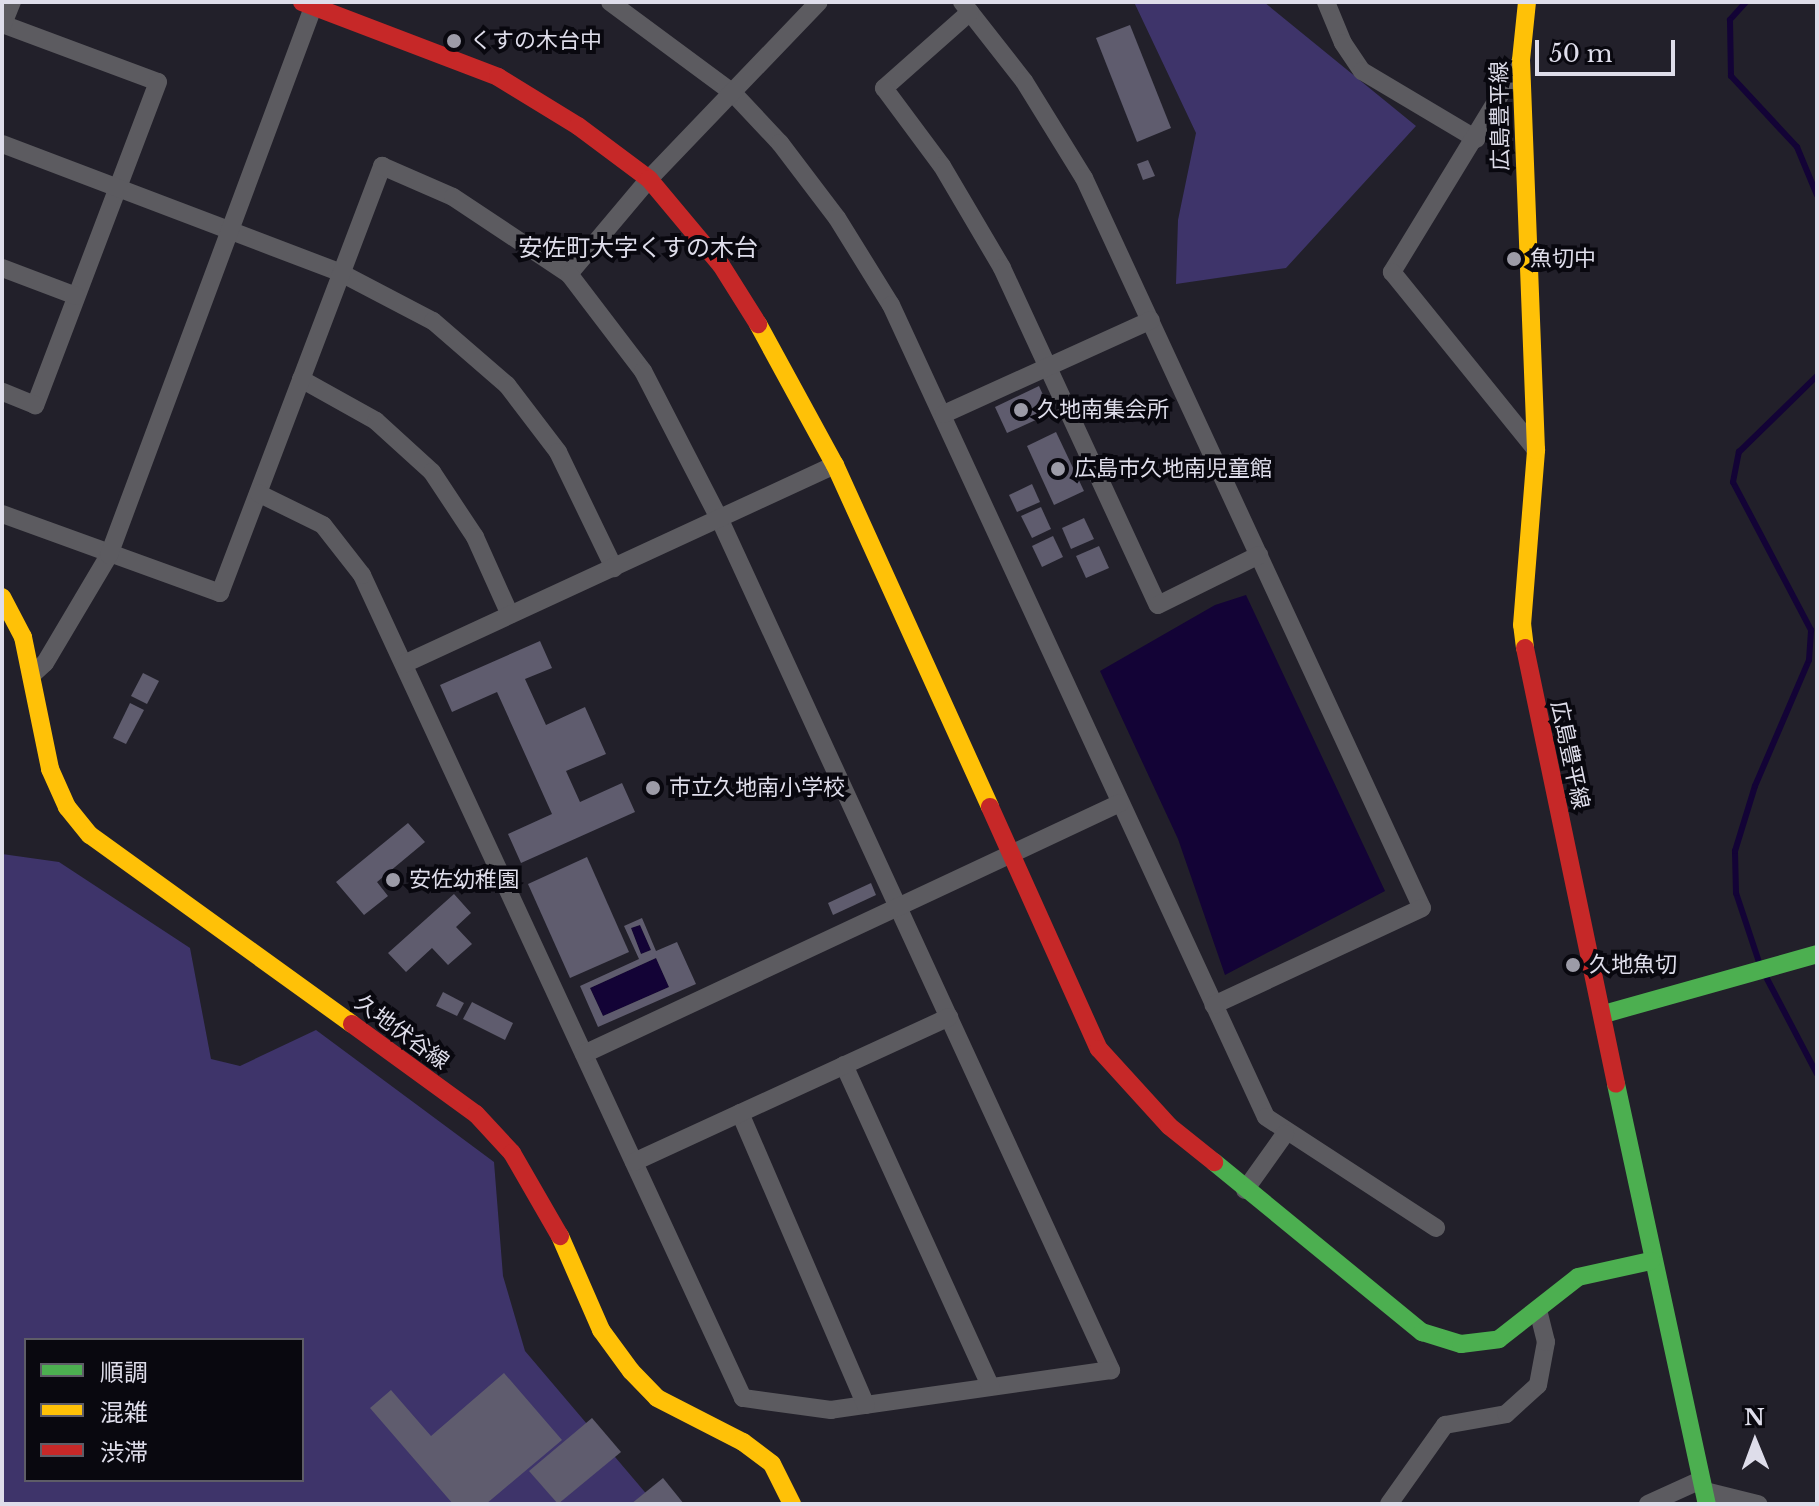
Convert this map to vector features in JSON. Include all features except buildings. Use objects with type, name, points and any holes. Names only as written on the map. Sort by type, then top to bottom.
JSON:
[{"type":"main road","name":"広島豊平線","points":[[1527,2],[1521,60],[1536,450],[1522,625],[1534,704],[1604,1014],[1651,1261],[1704,1492]]},
{"type":"main road","points":[[310,3],[498,77],[649,179],[721,265],[785,367],[835,465],[1099,1049],[1169,1126],[1422,1332],[1461,1344],[1499,1339],[1578,1277],[1651,1261]]},
{"type":"main road","name":"久地伏谷線","points":[[2,597],[23,637],[50,769],[67,807],[90,835],[476,1114],[512,1153],[547,1206],[601,1330],[631,1371],[657,1398],[743,1442],[772,1464],[792,1504]]},
{"type":"main road","points":[[1604,1014],[1817,954]]},
{"type":"street","points":[[2,392],[35,405],[158,82],[3,24],[12,2]]},
{"type":"street","points":[[610,2],[733,93],[780,143],[837,218],[891,305],[944,414],[1266,1117],[1285,1134],[1436,1228]]},
{"type":"street","points":[[1326,2],[1343,43],[1362,71],[1476,139]]},
{"type":"street","points":[[33,674],[45,663],[109,555],[230,230],[310,3]]},
{"type":"street","points":[[569,274],[649,179],[733,93],[811,5]]},
{"type":"street","points":[[1214,1005],[1422,908],[1151,320],[1084,178],[1024,81],[966,7],[884,88],[942,166],[995,256],[1158,605],[1259,555]]},
{"type":"street","points":[[1521,60],[1476,139],[1392,272],[1536,450]]},
{"type":"street","points":[[2,144],[341,273],[433,321],[507,385],[558,452],[614,568]]},
{"type":"street","points":[[2,514],[220,593],[382,166],[453,197],[569,274],[643,371],[720,520],[1111,1370],[831,1410],[743,1398],[362,575],[323,525],[258,493]]},
{"type":"street","points":[[2,268],[76,296]]},
{"type":"street","points":[[944,414],[1151,320]]},
{"type":"street","points":[[301,379],[376,421],[432,472],[475,537],[510,615]]},
{"type":"street","points":[[404,664],[835,465]]},
{"type":"street","points":[[584,1054],[1120,803]]},
{"type":"street","points":[[634,1162],[949,1017]]},
{"type":"street","points":[[844,1065],[990,1386]]},
{"type":"street","points":[[740,1113],[866,1405]]},
{"type":"street","points":[[1245,1190],[1285,1134]]},
{"type":"street","points":[[1389,1504],[1445,1425],[1506,1414],[1538,1385],[1546,1342],[1538,1310]]},
{"type":"street","points":[[1648,1504],[1704,1492],[1758,1504]]},
{"type":"shaded area","points":[[1134,2],[1264,2],[1416,126],[1286,268],[1176,284],[1178,220],[1196,133]]},
{"type":"shaded area","points":[[1246,595],[1385,891],[1225,975],[1178,839],[1100,671],[1215,605]]},
{"type":"shaded area","points":[[2,854],[59,862],[190,948],[211,1059],[240,1066],[316,1030],[494,1162],[503,1276],[525,1351],[655,1504],[2,1504]]},
{"type":"shaded area","points":[[640,925],[651,950],[641,954],[631,928]]},
{"type":"shaded area","points":[[656,958],[669,987],[603,1016],[590,988]]},
{"type":"waterway","points":[[1746,2],[1730,20],[1731,76],[1797,147],[1817,195]]},
{"type":"waterway","points":[[1760,965],[1736,893],[1735,851],[1755,786],[1809,660],[1811,630],[1733,482],[1739,452],[1817,376]]},
{"type":"waterway","points":[[1765,975],[1817,1074]]},
{"type":"traffic: fast","points":[[1604,1014],[1817,954]]},
{"type":"traffic: fast","points":[[1616,1084],[1707,1504]]},
{"type":"traffic: fast","points":[[1214,1162],[1422,1332],[1461,1344],[1499,1339],[1578,1277],[1651,1261]]},
{"type":"traffic: slow","points":[[1525,648],[1522,625],[1536,450],[1521,60],[1527,2]]},
{"type":"traffic: slow","points":[[758,324],[835,465],[990,807]]},
{"type":"traffic: slow","points":[[2,597],[23,637],[50,769],[67,807],[90,835],[352,1024]]},
{"type":"traffic: slow","points":[[560,1236],[601,1330],[631,1371],[657,1398],[743,1442],[772,1464],[792,1504]]},
{"type":"traffic: jam","points":[[302,2],[498,77],[578,126],[649,179],[721,265],[758,324]]},
{"type":"traffic: jam","points":[[1525,648],[1616,1084]]},
{"type":"traffic: jam","points":[[990,807],[1099,1049],[1169,1126],[1214,1162]]},
{"type":"traffic: jam","points":[[352,1024],[476,1114],[512,1153],[560,1236]]},
{"type":"place","name":"くすの木台中","points":[[454,41]]},
{"type":"place","name":"魚切中","points":[[1514,259]]},
{"type":"place","name":"久地南集会所","points":[[1021,410]]},
{"type":"place","name":"広島市久地南児童館","points":[[1058,469]]},
{"type":"place","name":"市立久地南小学校","points":[[653,788]]},
{"type":"place","name":"安佐幼稚園","points":[[393,880]]},
{"type":"place","name":"久地魚切","points":[[1573,965]]},
{"type":"district","name":"安佐町大字くすの木台","points":[[638,248]]}]
